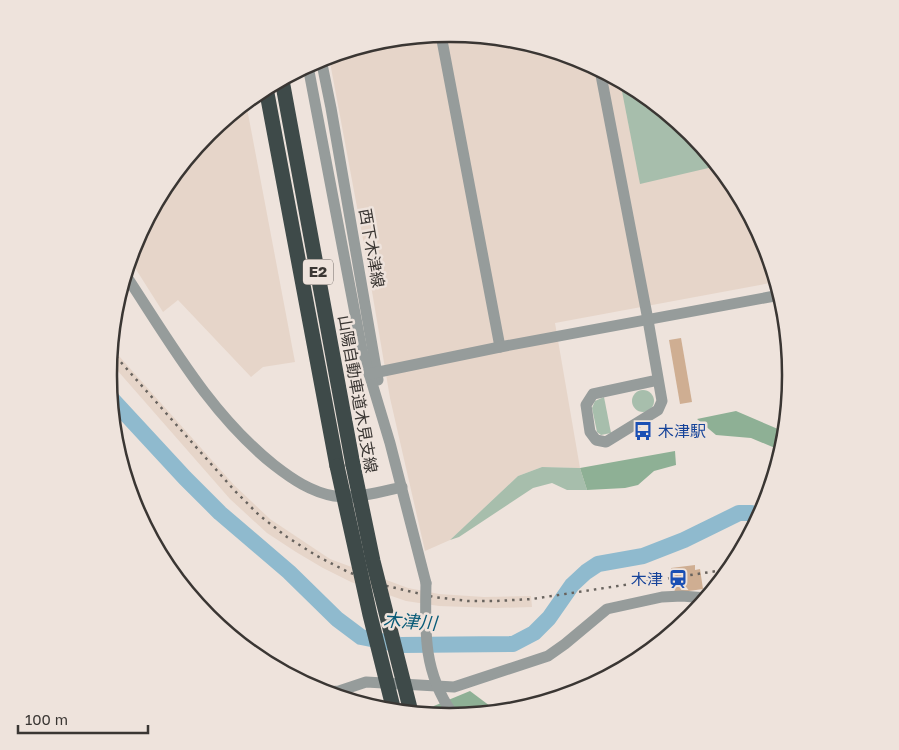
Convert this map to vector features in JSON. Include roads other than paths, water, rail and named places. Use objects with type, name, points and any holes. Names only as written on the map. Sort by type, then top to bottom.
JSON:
[{"type":"highway","name":"山陽自動車道木見支線","points":[[283,87],[353,465],[373,562],[409,705]]},
{"type":"highway","name":"山陽自動車道木見支線","points":[[268,97],[337,466],[370,615],[392,702]]},
{"type":"street","points":[[442,42],[500,347]]},
{"type":"street","name":"西下木津線","points":[[323,68],[333,118],[373,373],[426,583],[426,633],[431,671],[440,696],[449,708]]},
{"type":"street","name":"西下木津線","points":[[309,74],[362,350],[373,373]]},
{"type":"street","points":[[602,80],[662,401],[658,410],[606,442],[596,440],[590,432],[586,404],[593,394],[658,380]]},
{"type":"street","points":[[130,282],[200,388],[218,411],[241,436],[291,478],[313,490],[335,496],[371,494],[402,487]]},
{"type":"street","points":[[373,373],[500,347],[773,297]]},
{"type":"street","points":[[343,690],[366,682],[454,687],[548,656],[607,609],[662,597],[696,597]]},
{"type":"waterway","name":"木津川","points":[[119,407],[220,513],[289,572],[337,619],[361,637],[401,645],[513,644],[534,633],[549,618],[572,585],[598,564],[643,556],[684,540],[739,513],[752,514]]},
{"type":"railway","points":[[118,359],[235,491],[259,515],[287,537],[317,556],[348,572],[387,586],[434,597],[468,601],[496,601],[532,599],[718,571]]},
{"type":"place","name":"木津駅","points":[[643,431]]},
{"type":"place","name":"木津","points":[[678,579]]}]
